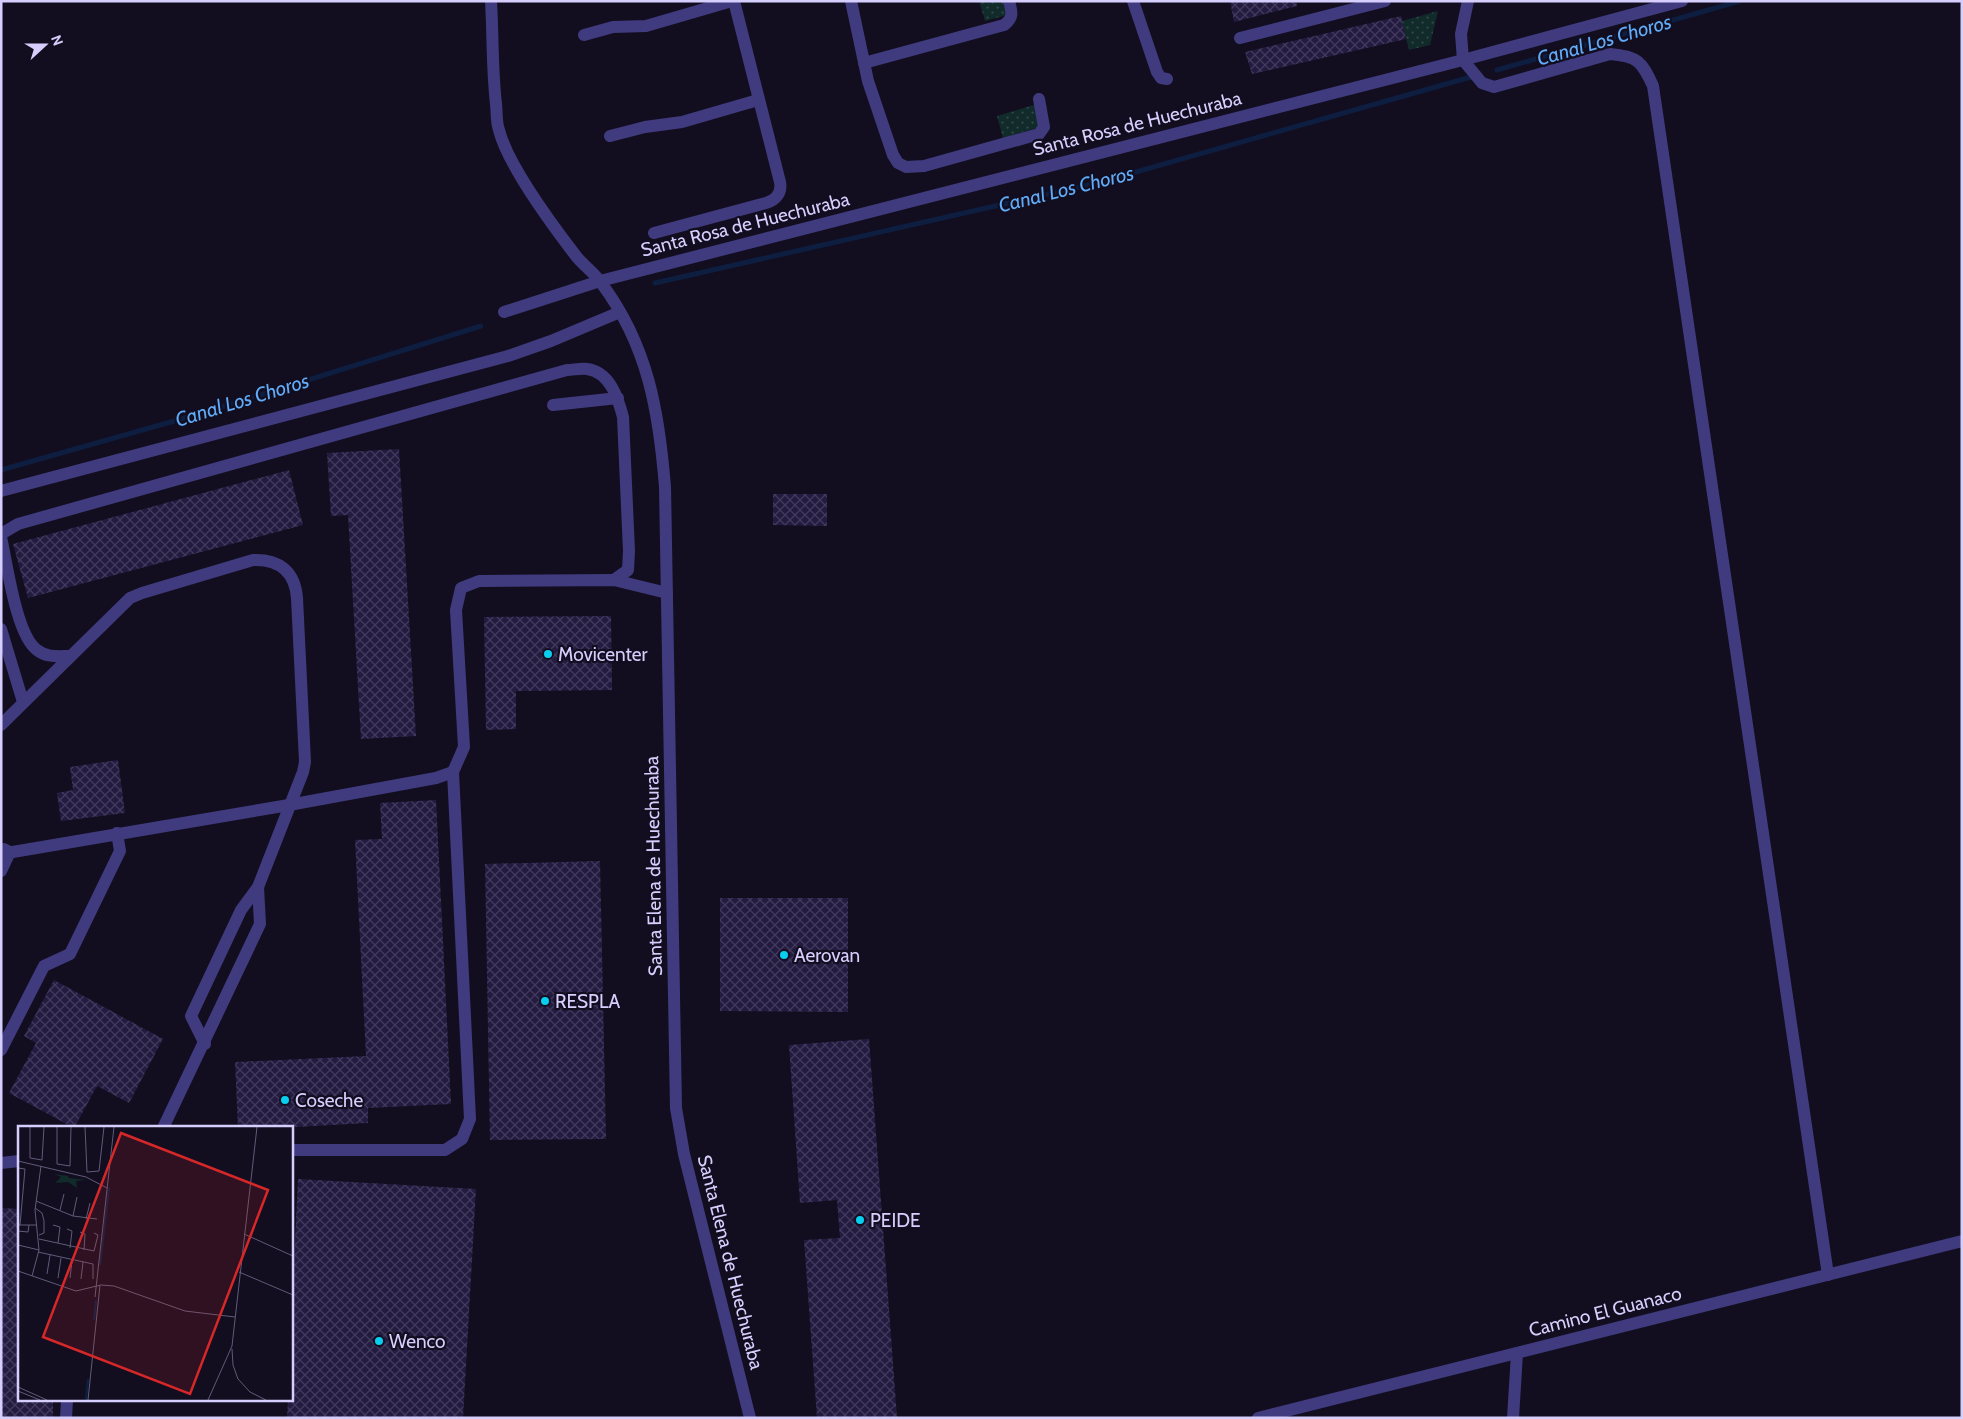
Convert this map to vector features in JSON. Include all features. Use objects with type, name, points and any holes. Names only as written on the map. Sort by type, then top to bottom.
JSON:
[{"type":"street","points":[[1,491],[508,356],[551,341],[620,312],[600,281],[577,257],[530,192],[508,154],[498,130],[494,93],[492,1]]},
{"type":"street","points":[[584,35],[613,27],[646,26],[733,1],[780,182],[778,196],[766,203],[654,233]]},
{"type":"street","points":[[851,1],[864,63],[893,155],[898,162],[906,167],[924,166],[1039,134],[1044,126],[1039,99]]},
{"type":"street","points":[[864,63],[1004,25],[1011,19],[1012,14],[1009,1]]},
{"type":"street","points":[[1133,1],[1158,76],[1167,79]]},
{"type":"street","points":[[1240,38],[1385,1]]},
{"type":"street","points":[[1461,1],[1468,1],[1461,34],[1463,60],[1482,83],[1494,87],[1610,54],[1627,55],[1638,61],[1653,86],[1828,1275]]},
{"type":"street","name":"Santa Rosa de Huechuraba","points":[[504,312],[600,281],[1463,60],[1682,1]]},
{"type":"street","points":[[610,136],[645,126],[682,122],[758,100]]},
{"type":"street","name":"Santa Elena de Huechuraba","points":[[620,312],[639,350],[652,391],[661,436],[665,487],[676,1108],[684,1154],[750,1418]]},
{"type":"street","points":[[70,656],[50,657],[36,650],[25,636],[19,619],[1,535],[18,524],[567,370],[587,369],[599,373],[609,382],[618,398],[625,434],[628,570]]},
{"type":"street","points":[[553,405],[618,398]]},
{"type":"street","points":[[1,725],[125,602],[142,593],[253,560],[265,560],[276,563],[287,571],[293,580],[296,593],[305,762],[303,772],[258,887],[241,910],[191,1016],[205,1044]]},
{"type":"street","points":[[628,570],[650,585],[667,592]]},
{"type":"street","points":[[614,580],[628,570]]},
{"type":"street","points":[[292,1150],[445,1150],[462,1139],[470,1120],[453,772],[464,747],[456,610],[461,588],[479,581],[614,580],[667,592]]},
{"type":"street","points":[[1,629],[23,702]]},
{"type":"street","points":[[1,871],[4,851],[289,806],[436,778],[453,772]]},
{"type":"street","points":[[1,1050],[44,966],[70,954],[120,851],[117,833]]},
{"type":"street","points":[[164,1126],[205,1044],[260,924],[258,887]]},
{"type":"street","points":[[1,1163],[18,1161]]},
{"type":"street","name":"Camino El Guanaco","points":[[1258,1418],[1962,1241]]},
{"type":"street","points":[[1512,1418],[1517,1353]]},
{"type":"street","points":[[66,1418],[67,1402]]},
{"type":"green space","points":[[979,1],[1004,1],[1007,15],[985,21]]},
{"type":"green space","points":[[1438,11],[1430,45],[1409,50],[1402,21]]},
{"type":"green space","points":[[1034,105],[1040,127],[1003,138],[997,116]]},
{"type":"building","points":[[1230,1],[1296,1],[1297,6],[1234,22]]},
{"type":"building","points":[[1401,16],[1406,39],[1252,74],[1245,52]]},
{"type":"building","points":[[399,449],[416,736],[361,739],[348,515],[331,516],[327,453]]},
{"type":"building","points":[[289,470],[303,525],[28,598],[13,544]]},
{"type":"building","points":[[773,494],[827,494],[827,526],[773,525]]},
{"type":"building","name":"Movicenter","points":[[611,616],[612,690],[516,691],[516,729],[486,730],[484,617]]},
{"type":"building","points":[[118,760],[125,813],[61,821],[57,793],[73,790],[70,767]]},
{"type":"building","points":[[436,800],[451,1104],[368,1108],[368,1123],[292,1127],[238,1126],[235,1062],[366,1056],[355,840],[382,839],[380,803]]},
{"type":"building","name":"RESPLA","points":[[600,861],[606,1139],[490,1140],[485,864]]},
{"type":"building","name":"Aerovan","points":[[720,898],[848,898],[848,1012],[720,1011]]},
{"type":"building","points":[[54,980],[163,1039],[129,1103],[97,1086],[75,1126],[70,1126],[9,1093],[36,1043],[24,1036]]},
{"type":"building","name":"PEIDE","points":[[869,1039],[897,1418],[817,1418],[804,1240],[840,1238],[837,1200],[800,1203],[789,1045]]},
{"type":"building","name":"Wenco","points":[[298,1179],[476,1189],[463,1418],[287,1418],[288,1402],[292,1402],[293,1282]]},
{"type":"building","points":[[1,1208],[18,1209],[18,1402],[53,1402],[53,1418],[1,1418]]},
{"type":"waterway","name":"Canal Los Choros","points":[[1497,70],[1740,1]]},
{"type":"waterway","name":"Canal Los Choros","points":[[655,283],[1097,183],[1471,77]]},
{"type":"waterway","name":"Canal Los Choros","points":[[1,470],[199,414],[481,326]]},
{"type":"place","name":"Movicenter","points":[[548,654]]},
{"type":"place","name":"Aerovan","points":[[784,955]]},
{"type":"place","name":"RESPLA","points":[[545,1001]]},
{"type":"place","name":"Coseche","points":[[285,1100]]},
{"type":"place","name":"PEIDE","points":[[860,1220]]},
{"type":"place","name":"Wenco","points":[[379,1341]]}]
